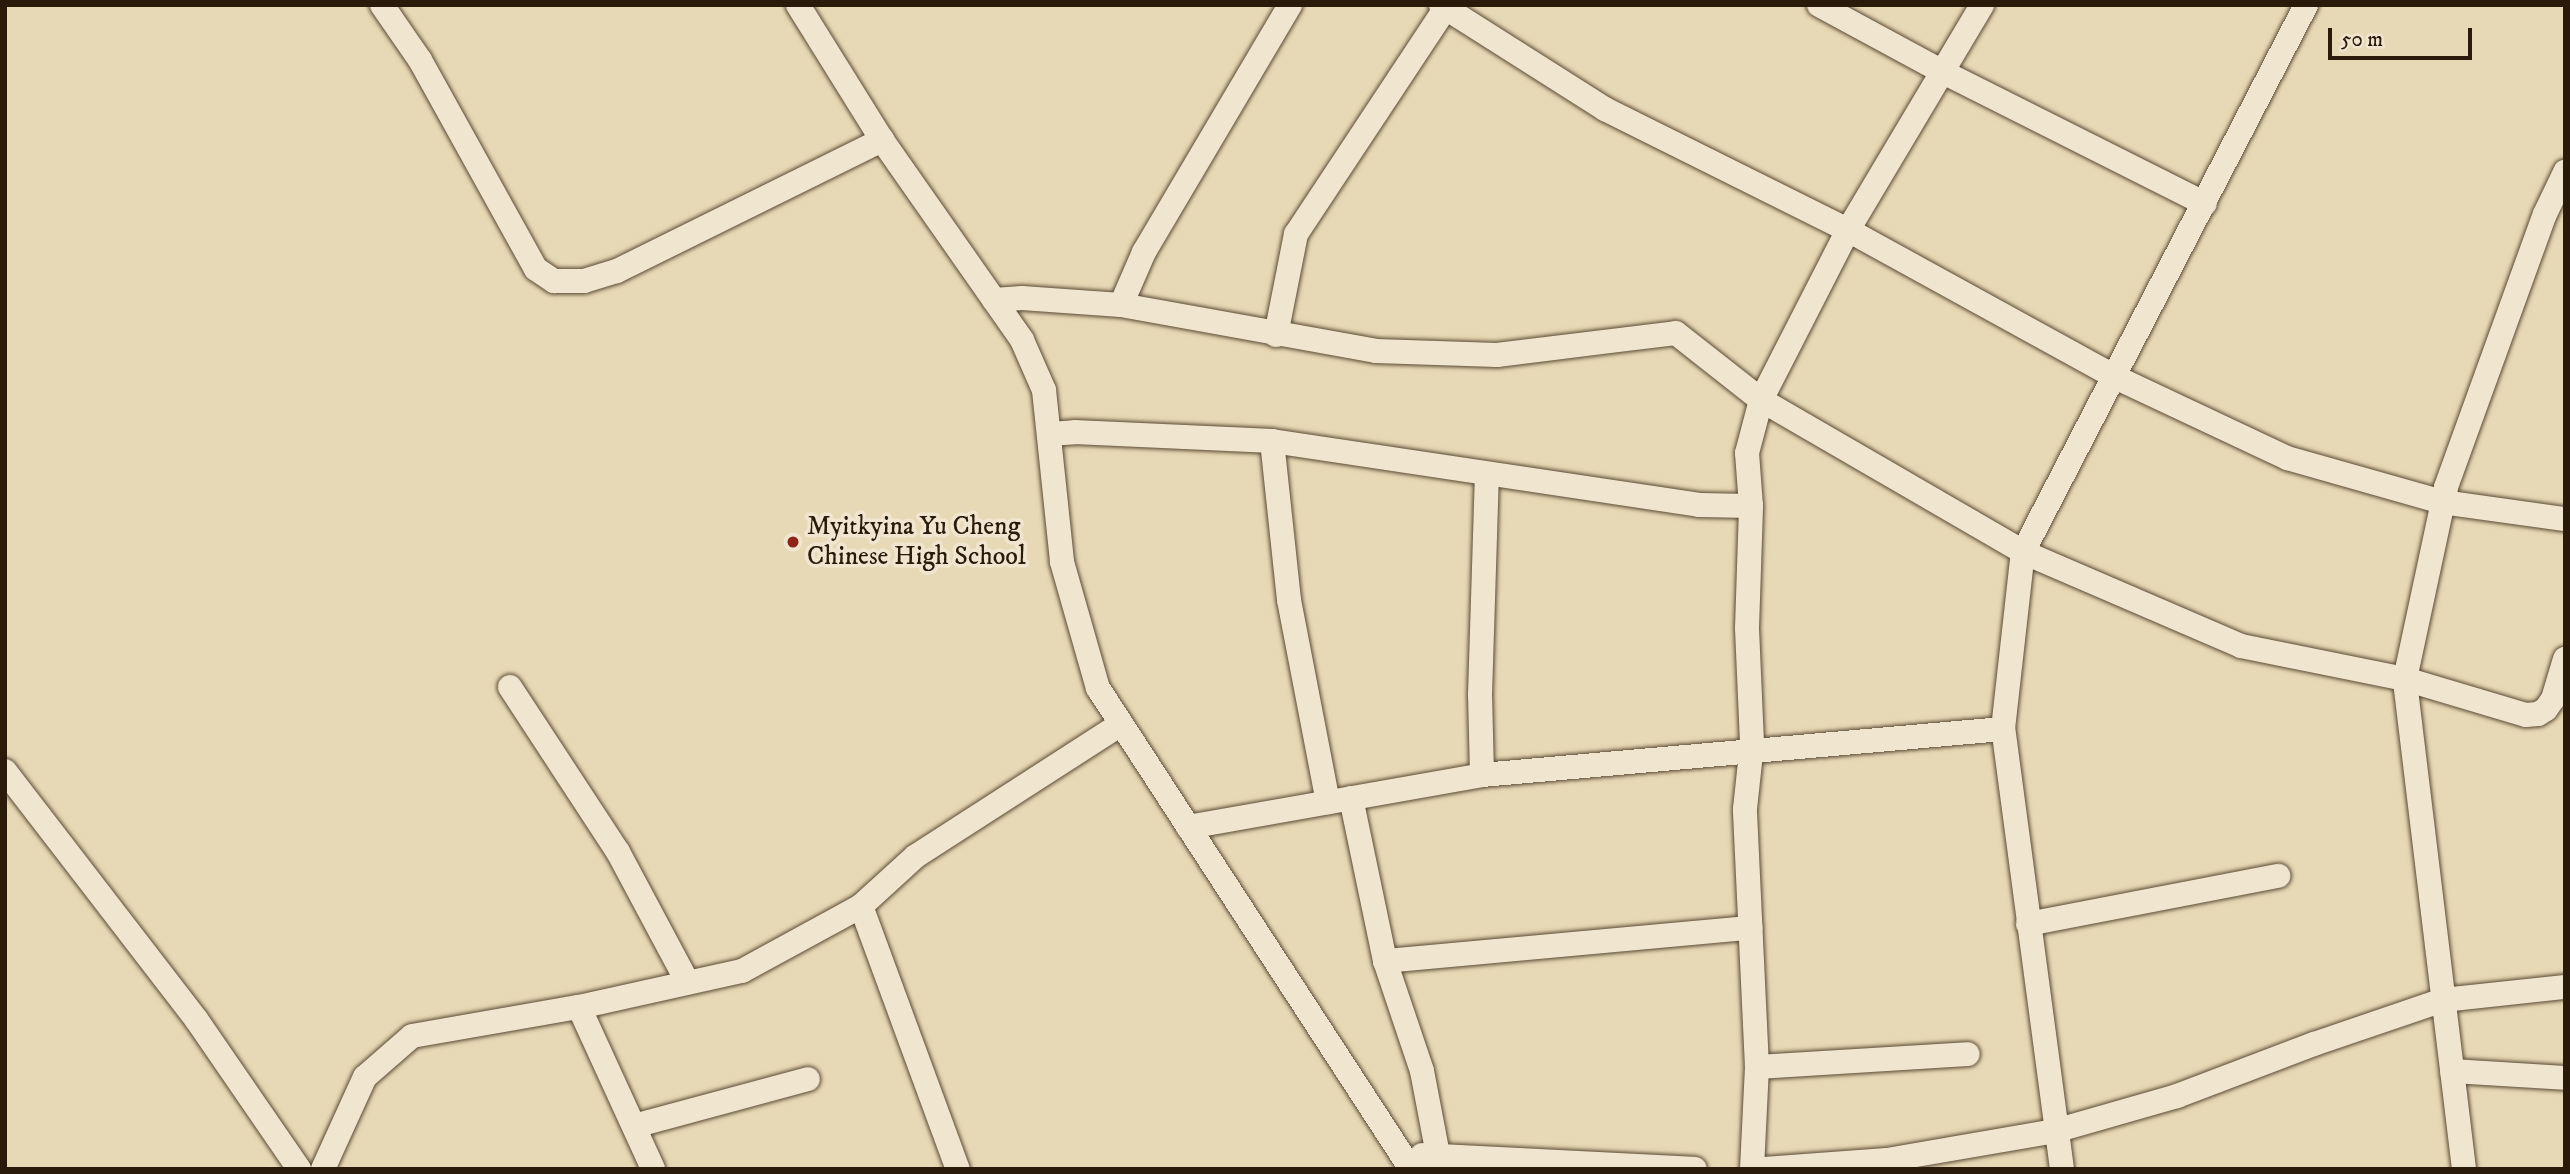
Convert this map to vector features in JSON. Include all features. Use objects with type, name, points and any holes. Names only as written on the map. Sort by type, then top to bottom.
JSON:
[{"type":"street","points":[[382,5],[419,60],[536,268],[554,281],[584,281],[617,271],[882,140]]},
{"type":"street","points":[[1121,305],[1144,253],[1290,5]]},
{"type":"street","points":[[1819,5],[1943,72],[2205,204]]},
{"type":"street","points":[[1752,1169],[1757,1067],[1745,809],[1751,750],[1747,628],[1751,506],[1747,453],[1761,400],[1849,230],[1982,5]]},
{"type":"street","points":[[2062,1169],[2003,729],[2023,552],[2306,5]]},
{"type":"street","points":[[1276,335],[1296,234],[1443,7],[1605,109],[1849,230],[2115,377],[2287,458],[2442,502],[2565,519]]},
{"type":"street","points":[[809,9],[882,140],[1022,340],[1044,390],[1062,562],[1098,688],[1406,1161],[1438,1156],[1695,1169]]},
{"type":"street","points":[[2464,1169],[2405,679],[2442,502],[2545,214],[2565,172]]},
{"type":"street","points":[[994,300],[1022,298],[1121,305],[1376,351],[1497,355],[1676,333],[1761,400],[2023,552],[2241,646],[2405,679],[2526,715],[2538,714],[2553,699],[2565,659]]},
{"type":"street","points":[[1049,434],[1075,432],[1272,441],[1699,505],[1751,506]]},
{"type":"street","points":[[1272,441],[1289,600],[1340,800],[1385,961],[1422,1071],[1438,1156]]},
{"type":"street","points":[[1482,775],[1480,695],[1487,474]]},
{"type":"street","points":[[510,687],[618,852],[687,981]]},
{"type":"street","points":[[323,1169],[365,1077],[412,1036],[579,1007],[742,971],[861,906],[916,856],[1121,724]]},
{"type":"street","points":[[1188,827],[1482,775],[2003,729]]},
{"type":"street","points":[[5,771],[196,1019],[299,1169]]},
{"type":"street","points":[[2028,924],[2278,876]]},
{"type":"street","points":[[861,906],[958,1169]]},
{"type":"street","points":[[1385,961],[1751,928]]},
{"type":"street","points":[[1764,1169],[1887,1160],[2055,1131],[2177,1096],[2314,1044],[2443,1000],[2565,987]]},
{"type":"street","points":[[579,1007],[653,1169]]},
{"type":"street","points":[[1757,1067],[1968,1054]]},
{"type":"street","points":[[2452,1071],[2565,1078]]},
{"type":"street","points":[[634,1126],[808,1079]]},
{"type":"place","name":"Myitkyina Yu Cheng Chinese High School","points":[[793,542]]}]
